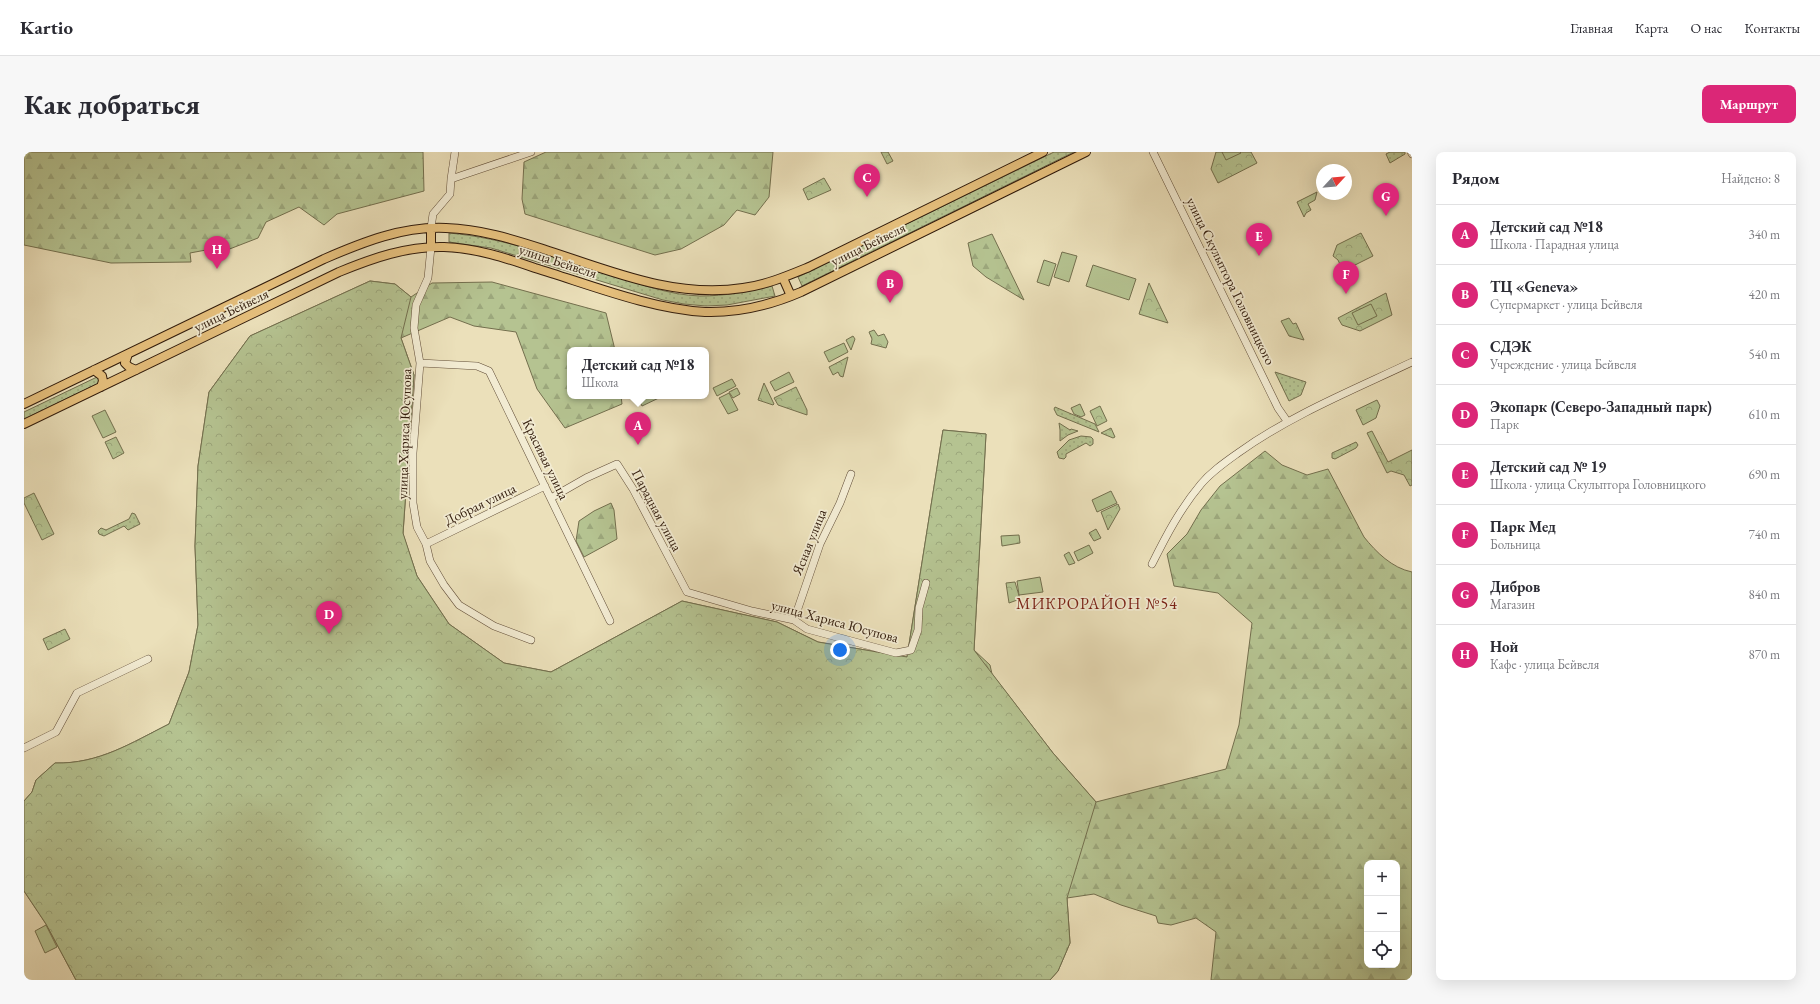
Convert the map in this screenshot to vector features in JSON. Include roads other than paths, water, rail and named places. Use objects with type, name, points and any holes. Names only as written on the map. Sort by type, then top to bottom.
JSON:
[{"type":"main road","name":"улица Бейвеля","points":[[24,404],[346,250],[394,233],[430,228],[459,229],[498,236],[645,281],[681,289],[705,291],[729,290],[760,285],[783,278],[817,263],[1043,152]]},
{"type":"main road","name":"улица Бейвеля","points":[[24,424],[361,263],[397,252],[431,247],[460,248],[501,257],[608,291],[666,306],[705,312],[731,310],[772,303],[791,296],[1086,152]]},
{"type":"main road","points":[[430,228],[431,247]]},
{"type":"main road","points":[[783,278],[791,296]]},
{"type":"main road","points":[[128,354],[125,364],[136,370]]},
{"type":"main road","points":[[94,370],[102,376],[103,381],[101,388]]},
{"type":"street","points":[[430,228],[433,214],[450,194],[456,152]]},
{"type":"street","points":[[451,179],[531,152]]},
{"type":"street","name":"улица Скульптора Головницкого","points":[[1153,152],[1262,375],[1287,421]]},
{"type":"street","name":"улица Хариса Юсупова","points":[[431,247],[428,278],[416,305],[414,328],[420,363],[413,453],[413,503],[417,527],[426,544],[430,560],[444,585],[459,605],[494,626],[531,640]]},
{"type":"street","points":[[1152,564],[1175,519],[1201,484],[1215,469],[1287,421],[1412,362]]},
{"type":"street","name":"Красивая улица","points":[[420,363],[477,366],[489,371],[610,621]]},
{"type":"street","name":"Парадная улица","points":[[551,498],[614,465],[619,466],[626,481],[633,489],[687,592]]},
{"type":"street","name":"Ясная улица","points":[[794,620],[820,544],[851,474]]},
{"type":"street","name":"Добрая улица","points":[[426,544],[545,486]]},
{"type":"street","name":"улица Хариса Юсупова","points":[[687,592],[758,613],[794,620],[807,630],[896,653],[911,650],[918,630],[919,608],[926,583]]},
{"type":"street","points":[[24,748],[56,732],[77,693],[148,659]]},
{"type":"place","name":"СДЭК","points":[[867,197]]},
{"type":"place","name":"Дибров","points":[[1386,216]]},
{"type":"place","name":"Детский сад № 19","points":[[1259,256]]},
{"type":"place","name":"Ной","points":[[217,269]]},
{"type":"place","name":"Парк Мед","points":[[1346,294]]},
{"type":"place","name":"ТЦ «Geneva»","points":[[890,303]]},
{"type":"place","name":"Детский сaд №18","points":[[638,445]]},
{"type":"place","name":"Экопарк (Северо-Западный парк)","points":[[329,634]]},
{"type":"district","name":"МИКРОРАЙОН №54","points":[[1097,603]]}]
